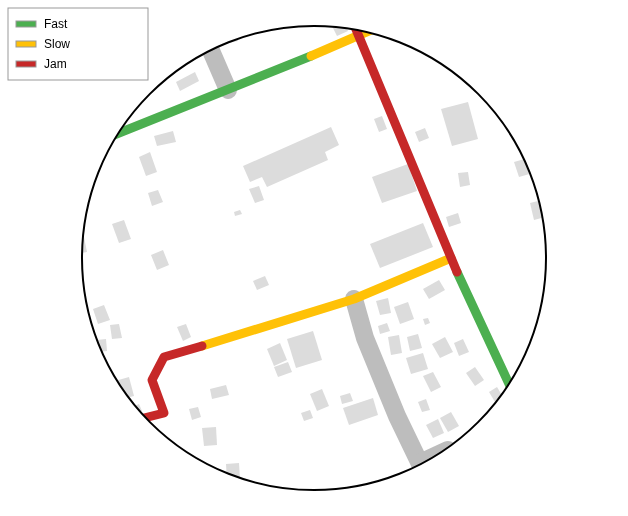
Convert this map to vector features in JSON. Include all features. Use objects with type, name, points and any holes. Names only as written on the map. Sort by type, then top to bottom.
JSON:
[{"type":"street","points":[[356,30],[451,258],[509,384]]},
{"type":"street","points":[[118,133],[228,90],[367,32]]},
{"type":"street","points":[[211,50],[228,90]]},
{"type":"street","points":[[146,418],[164,413],[152,380],[164,357],[354,299],[451,258]]},
{"type":"street","points":[[354,299],[365,338],[397,416],[421,464]]},
{"type":"building","points":[[332,26],[347,28],[348,31],[337,36]]},
{"type":"building","points":[[237,39],[238,41],[226,44]]},
{"type":"building","points":[[195,72],[199,81],[180,91],[176,82]]},
{"type":"building","points":[[468,102],[478,139],[452,146],[441,109]]},
{"type":"building","points":[[382,116],[387,129],[379,132],[374,119]]},
{"type":"building","points":[[331,127],[339,145],[325,152],[328,160],[267,187],[262,177],[250,182],[243,166]]},
{"type":"building","points":[[425,128],[429,138],[419,142],[415,132]]},
{"type":"building","points":[[173,131],[176,142],[157,146],[154,136]]},
{"type":"building","points":[[150,152],[157,172],[146,176],[139,157]]},
{"type":"building","points":[[524,159],[530,174],[519,177],[514,162]]},
{"type":"building","points":[[408,164],[417,191],[382,203],[372,177]]},
{"type":"building","points":[[468,172],[470,185],[460,187],[458,173]]},
{"type":"building","points":[[259,186],[264,200],[255,203],[249,189]]},
{"type":"building","points":[[158,190],[163,202],[152,206],[148,193]]},
{"type":"building","points":[[539,201],[543,218],[534,220],[530,203]]},
{"type":"building","points":[[240,210],[242,214],[235,216],[234,212]]},
{"type":"building","points":[[458,213],[461,223],[449,227],[446,217]]},
{"type":"building","points":[[124,220],[131,239],[119,243],[112,224]]},
{"type":"building","points":[[423,223],[433,247],[380,268],[370,244]]},
{"type":"building","points":[[84,237],[87,252],[82,253],[82,243]]},
{"type":"building","points":[[163,250],[169,265],[157,270],[151,255]]},
{"type":"building","points":[[265,276],[269,285],[257,290],[253,281]]},
{"type":"building","points":[[439,280],[445,290],[429,299],[423,289]]},
{"type":"building","points":[[388,298],[391,313],[380,315],[376,301]]},
{"type":"building","points":[[408,302],[414,319],[400,324],[394,307]]},
{"type":"building","points":[[104,305],[110,320],[98,324],[93,309]]},
{"type":"building","points":[[428,318],[430,323],[425,325],[423,319]]},
{"type":"building","points":[[387,323],[390,331],[380,334],[378,326]]},
{"type":"building","points":[[119,324],[122,338],[112,339],[110,325]]},
{"type":"building","points":[[186,324],[191,337],[183,341],[177,327]]},
{"type":"building","points":[[313,331],[322,360],[296,368],[287,339]]},
{"type":"building","points":[[418,334],[422,348],[410,351],[407,337]]},
{"type":"building","points":[[399,335],[402,353],[391,355],[388,337]]},
{"type":"building","points":[[445,337],[453,352],[440,358],[432,344]]},
{"type":"building","points":[[106,339],[107,351],[102,352],[97,340]]},
{"type":"building","points":[[463,339],[469,352],[459,356],[454,343]]},
{"type":"building","points":[[280,343],[287,360],[274,366],[267,349]]},
{"type":"building","points":[[423,353],[428,369],[411,374],[406,358]]},
{"type":"building","points":[[288,362],[292,372],[278,377],[274,367]]},
{"type":"building","points":[[475,367],[484,380],[475,386],[466,373]]},
{"type":"building","points":[[433,372],[441,387],[431,392],[423,376]]},
{"type":"building","points":[[129,377],[134,396],[129,397],[117,380]]},
{"type":"building","points":[[226,385],[229,395],[212,399],[210,389]]},
{"type":"building","points":[[497,387],[501,394],[495,402],[489,392]]},
{"type":"building","points":[[322,389],[329,406],[317,411],[310,394]]},
{"type":"building","points":[[350,393],[353,401],[342,404],[340,396]]},
{"type":"building","points":[[373,398],[378,415],[349,425],[343,408]]},
{"type":"building","points":[[426,399],[430,410],[422,412],[418,402]]},
{"type":"building","points":[[139,404],[142,411],[141,412],[135,406]]},
{"type":"building","points":[[198,407],[201,417],[192,420],[189,409]]},
{"type":"building","points":[[310,410],[313,418],[304,421],[301,413]]},
{"type":"building","points":[[451,412],[459,426],[448,432],[440,418]]},
{"type":"building","points":[[438,419],[444,433],[433,438],[426,425]]},
{"type":"building","points":[[216,427],[217,445],[204,446],[202,428]]},
{"type":"building","points":[[239,463],[240,478],[227,473],[226,464]]},
{"type":"traffic: fast","points":[[118,133],[311,56]]},
{"type":"traffic: fast","points":[[457,272],[509,384]]},
{"type":"traffic: slow","points":[[311,56],[366,32]]},
{"type":"traffic: slow","points":[[202,346],[354,299],[451,258]]},
{"type":"traffic: jam","points":[[356,30],[457,272]]},
{"type":"traffic: jam","points":[[146,418],[164,413],[152,380],[164,357],[202,346]]}]
